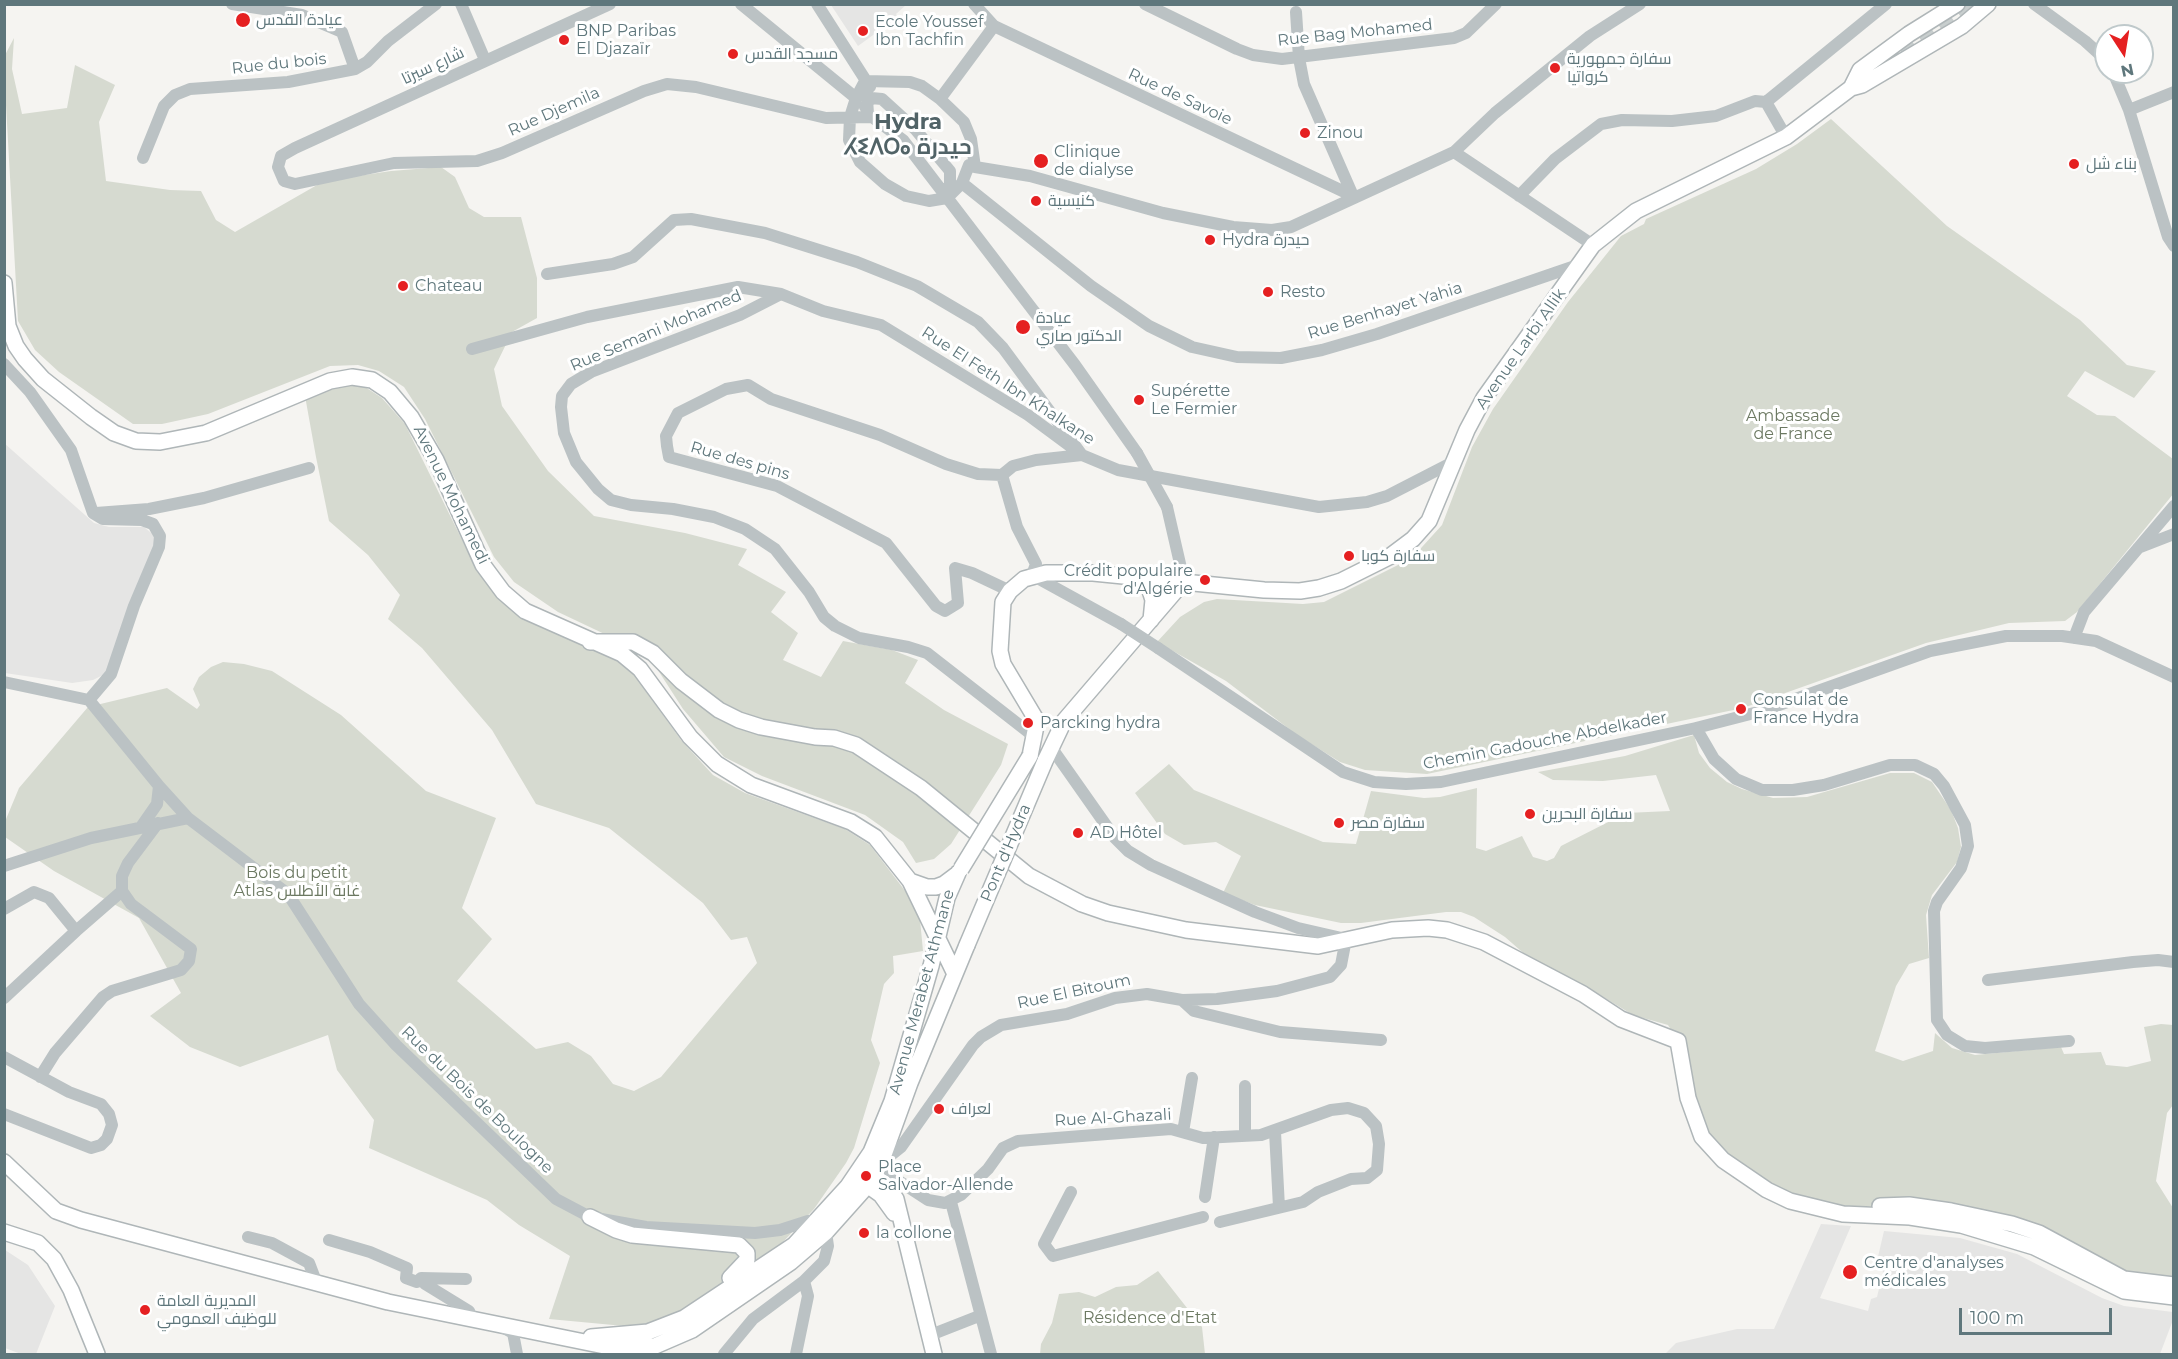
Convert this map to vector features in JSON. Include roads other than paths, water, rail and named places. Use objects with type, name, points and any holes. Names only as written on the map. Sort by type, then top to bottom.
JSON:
[{"type":"main road","name":"Avenue Larbi Allik","points":[[1851,88],[1860,70],[1909,34],[1957,4]]},
{"type":"main road","name":"Avenue Larbi Allik","points":[[1177,581],[1276,590],[1319,588],[1389,557],[1413,539],[1429,521],[1467,430],[1484,398],[1593,245],[1636,211],[1786,137],[1851,88],[1866,82],[1972,10],[1988,4]]},
{"type":"main road","name":"Avenue Mohamedi","points":[[4,283],[10,346],[43,379],[91,417],[114,433],[136,441],[160,442],[206,433],[330,381],[352,377],[372,380],[390,392],[411,417],[436,459],[483,565],[503,592],[525,611],[590,642],[622,654],[640,669],[690,737],[717,764],[752,785],[851,822],[875,837],[910,880],[955,974]]},
{"type":"main road","points":[[1093,573],[1177,581],[1151,620],[1064,721],[1042,755],[1036,738],[1037,721],[1003,664],[1000,651],[1001,611],[1010,591],[1032,575],[1093,573]]},
{"type":"main road","points":[[1141,577],[1147,581],[1153,600],[1151,620]]},
{"type":"main road","points":[[1151,620],[1190,593],[1217,585]]},
{"type":"main road","points":[[590,642],[633,642],[653,653],[681,681],[719,710],[739,720],[814,737],[834,738],[856,745],[921,788],[1029,876],[1082,904],[1108,913],[1186,930],[1318,946],[1392,930],[1428,928],[1447,930],[1493,947],[1583,994],[1621,1019],[1672,1037],[1681,1046],[1688,1098],[1694,1121],[1702,1137],[1723,1160],[1775,1194],[1817,1209],[1843,1214],[1910,1216],[1962,1225],[2034,1247],[2124,1291],[2174,1297]]},
{"type":"main road","points":[[1037,721],[1064,721]]},
{"type":"main road","name":"Avenue Merabet Athmane","points":[[870,1173],[878,1136],[901,1075],[947,898],[959,871],[1042,755]]},
{"type":"main road","name":"Pont d'Hydra","points":[[955,974],[1042,755]]},
{"type":"main road","points":[[910,880],[927,887],[936,887],[952,880],[959,871]]},
{"type":"main road","points":[[937,938],[951,946],[967,945]]},
{"type":"main road","name":"Avenue Merabet Athmane","points":[[870,1173],[955,974]]},
{"type":"main road","points":[[4,1162],[56,1211],[81,1220],[388,1302],[471,1317],[614,1348],[655,1346],[674,1339],[791,1262],[870,1173],[892,1208],[907,1247],[934,1354]]},
{"type":"main road","points":[[1843,1214],[1862,1207],[1910,1205],[1985,1217],[2038,1233],[2124,1279],[2174,1285]]},
{"type":"main road","points":[[590,1217],[632,1235],[735,1243],[745,1249],[748,1257],[745,1264],[700,1301],[688,1315]]},
{"type":"main road","points":[[563,1337],[616,1337],[648,1332],[688,1315],[822,1227]]},
{"type":"main road","points":[[4,1232],[38,1244],[54,1259],[71,1290],[97,1354]]},
{"type":"street","points":[[232,4],[302,15],[342,32],[355,69]]},
{"type":"street","name":"Rue du bois","points":[[143,158],[164,106],[175,95],[190,88],[288,82],[355,69],[367,62],[388,41],[436,4]]},
{"type":"street","points":[[461,4],[485,60]]},
{"type":"street","name":"شارع سيرتا","points":[[278,167],[281,156],[295,148],[595,7],[610,4]]},
{"type":"street","points":[[741,4],[856,98]]},
{"type":"street","points":[[817,4],[866,82],[915,129],[948,171],[950,188],[945,196]]},
{"type":"street","points":[[940,99],[994,27],[974,4]]},
{"type":"street","name":"Rue Bag Mohamed","points":[[1146,4],[1253,56],[1299,58],[1454,38],[1466,33],[1496,4]]},
{"type":"street","points":[[866,82],[856,98],[850,117],[849,140],[860,162],[885,184],[920,201],[945,196],[962,183],[969,165],[1030,176],[1163,213],[1257,230],[1291,227],[1328,212],[1353,196],[1454,152],[1495,113],[1590,36],[1641,4]]},
{"type":"street","points":[[1519,196],[1556,159],[1601,124],[1622,120],[1672,121],[1716,116],[1755,100],[1766,102],[1886,4]]},
{"type":"street","points":[[2034,4],[2094,50]]},
{"type":"street","points":[[1296,12],[1299,58],[1304,84],[1353,196]]},
{"type":"street","name":"Rue de Savoie","points":[[994,27],[1353,196]]},
{"type":"street","points":[[866,82],[910,82],[922,86],[940,99],[964,122],[971,139],[975,166]]},
{"type":"street","points":[[866,82],[870,114],[903,140],[1075,365],[1137,453],[1167,507],[1176,542],[1177,581]]},
{"type":"street","name":"Rue Djemila","points":[[278,167],[284,181],[295,184],[394,163],[477,160],[502,153],[644,91],[667,84],[696,87],[826,118],[850,117]]},
{"type":"street","points":[[2118,84],[2129,110],[2168,237],[2174,246]]},
{"type":"street","points":[[2129,110],[2174,92]]},
{"type":"street","points":[[870,114],[871,98],[884,100]]},
{"type":"street","points":[[850,117],[870,114],[881,117],[886,112],[884,100]]},
{"type":"street","points":[[1766,102],[1786,137]]},
{"type":"street","points":[[1454,152],[1593,245]]},
{"type":"street","points":[[933,180],[930,174],[939,164],[948,171]]},
{"type":"street","name":"Rue Benhayet Yahia","points":[[962,183],[1091,286],[1149,326],[1192,347],[1237,357],[1281,358],[1322,350],[1377,334],[1578,265]]},
{"type":"street","points":[[547,274],[613,264],[633,257],[674,220],[691,219],[765,233],[857,262],[917,286],[978,322],[1002,348],[1082,455]]},
{"type":"street","name":"Rue El Feth Ibn Khalkane","points":[[472,349],[587,317],[738,287],[781,294],[823,311],[881,325],[1028,415],[1082,455],[1118,470],[1319,507],[1367,502],[1387,496],[1455,461]]},
{"type":"street","name":"Rue Semani Mohamed","points":[[781,294],[740,315],[597,370],[571,384],[562,396],[561,407],[564,433],[576,462],[598,489],[611,500],[714,517],[746,529],[775,549],[809,592],[824,617],[835,626],[859,638],[909,646],[927,653],[1036,738]]},
{"type":"street","points":[[4,364],[30,392],[71,450],[93,513],[104,519],[142,520],[153,524],[160,536],[159,547],[134,606],[111,674],[89,700],[4,682]]},
{"type":"street","name":"Rue des pins","points":[[1002,475],[978,474],[946,464],[880,435],[771,399],[748,385],[726,389],[678,413],[666,436],[669,457],[777,486],[886,543],[936,606],[945,611],[958,603],[955,568],[972,573],[1010,591]]},
{"type":"street","points":[[1032,575],[1036,564],[1017,527],[1002,475],[1013,466],[1036,460],[1082,455]]},
{"type":"street","points":[[93,513],[149,509],[204,498],[309,468]]},
{"type":"street","points":[[2074,638],[2084,612],[2174,506]]},
{"type":"street","points":[[2138,548],[2174,534]]},
{"type":"street","name":"Chemin Gadouche Abdelkader","points":[[1032,575],[1121,624],[1193,669],[1308,752],[1343,772],[1374,782],[1441,782],[1696,728],[1762,711],[1929,651],[2006,636],[2096,641],[2174,677]]},
{"type":"street","name":"Rue du Bois de Boulogne","points":[[89,700],[188,818],[288,894],[359,1004],[396,1045],[547,1192],[590,1217],[646,1227],[769,1232],[808,1221],[822,1227]]},
{"type":"street","points":[[1696,728],[1714,759],[1736,779],[1762,790],[1793,790],[1824,785],[1890,765],[1915,765],[1934,774],[1944,786],[1965,825],[1968,846],[1961,868],[1937,902],[1934,911],[1937,1020],[1947,1035],[1965,1046],[1985,1048],[2069,1041]]},
{"type":"street","points":[[1042,755],[1068,772],[1115,838],[1128,851],[1151,865],[1255,912],[1298,928],[1346,939]]},
{"type":"street","points":[[141,826],[157,804],[159,786]]},
{"type":"street","points":[[4,866],[91,838],[188,818]]},
{"type":"street","points":[[40,1077],[55,1053],[103,997],[112,991],[182,970],[189,961],[191,949],[131,904],[122,891],[121,883],[128,863],[158,823]]},
{"type":"street","points":[[4,999],[122,891]]},
{"type":"street","points":[[4,909],[34,892],[49,898],[76,931]]},
{"type":"street","name":"Rue El Bitoum","points":[[870,1173],[901,1147],[973,1045],[990,1030],[1012,1022],[1067,1014],[1115,998],[1147,994],[1182,1000],[1245,996],[1330,977],[1341,965],[1346,939]]},
{"type":"street","points":[[1988,980],[2133,962],[2158,960],[2174,962]]},
{"type":"street","points":[[1182,1000],[1194,1011],[1280,1032],[1381,1040]]},
{"type":"street","points":[[4,1057],[40,1077],[101,1104],[110,1114],[112,1125],[107,1139],[101,1145],[91,1149],[78,1146],[4,1114]]},
{"type":"street","points":[[1183,1132],[1192,1078]]},
{"type":"street","points":[[1245,1086],[1245,1136]]},
{"type":"street","name":"Rue Al-Ghazali","points":[[951,1202],[988,1169],[1003,1148],[1012,1142],[1070,1135],[1171,1129],[1214,1137],[1245,1136],[1275,1132],[1331,1110],[1348,1108],[1364,1113],[1376,1126],[1379,1144],[1377,1170],[1367,1178],[1351,1179],[1318,1192],[1303,1202],[1220,1222]]},
{"type":"street","points":[[1275,1132],[1279,1207]]},
{"type":"street","points":[[1205,1197],[1214,1137]]},
{"type":"street","points":[[870,1173],[927,1200],[939,1203],[951,1202],[979,1316],[991,1354]]},
{"type":"street","points":[[1071,1192],[1055,1218],[1044,1244],[1053,1256],[1203,1217]]},
{"type":"street","points":[[724,1354],[753,1319],[804,1281],[824,1261],[828,1246],[822,1227]]},
{"type":"street","points":[[248,1237],[272,1243],[309,1263],[316,1284]]},
{"type":"street","points":[[329,1240],[370,1252],[407,1268],[406,1278],[417,1282],[421,1278],[466,1279]]},
{"type":"street","points":[[421,1278],[425,1284],[469,1311],[471,1317]]},
{"type":"street","points":[[796,1354],[808,1296],[804,1281]]},
{"type":"street","points":[[928,1336],[979,1316]]},
{"type":"street","points":[[491,1322],[513,1333],[517,1354]]},
{"type":"tunnel","points":[[1883,66],[1973,4]]},
{"type":"place","name":"عيادة القدس","points":[[243,20]]},
{"type":"place","name":"Ecole Youssef Ibn Tachfin","points":[[863,31]]},
{"type":"place","name":"BNP Paribas El Djazaïr","points":[[564,40]]},
{"type":"place","name":"مسجد القدس","points":[[733,54]]},
{"type":"place","name":"سفارة جمهورية كرواتيا","points":[[1555,68]]},
{"type":"place","name":"Zinou","points":[[1305,133]]},
{"type":"place","name":"Clinique de dialyse","points":[[1041,161]]},
{"type":"place","name":"بناء شل","points":[[2074,164]]},
{"type":"place","name":"كنيسية","points":[[1036,201]]},
{"type":"place","name":"Hydra حيدرة","points":[[1210,240]]},
{"type":"place","name":"Chateau","points":[[403,286]]},
{"type":"place","name":"Resto","points":[[1268,292]]},
{"type":"place","name":"عيادة الدكتور صاري","points":[[1023,327]]},
{"type":"place","name":"Supérette Le Fermier","points":[[1139,400]]},
{"type":"place","name":"سفارة كوبا","points":[[1349,556]]},
{"type":"place","name":"Crédit populaire d'Algérie","points":[[1205,580]]},
{"type":"place","name":"Consulat de France Hydra","points":[[1741,709]]},
{"type":"place","name":"Parcking hydra","points":[[1028,723]]},
{"type":"place","name":"سفارة البحرين","points":[[1530,814]]},
{"type":"place","name":"سفارة مصر","points":[[1339,823]]},
{"type":"place","name":"AD Hôtel","points":[[1078,833]]},
{"type":"place","name":"لعراف","points":[[939,1109]]},
{"type":"place","name":"Place Salvador-Allende","points":[[866,1176]]},
{"type":"place","name":"la collone","points":[[864,1233]]},
{"type":"place","name":"Centre d'analyses médicales","points":[[1850,1272]]},
{"type":"place","name":"المديرية العامة للوظيف العمومي","points":[[145,1310]]},
{"type":"district","name":"Hydra ⵃⵉⴷⵔⴰ حيدرة","points":[[908,136]]},
{"type":"park label","name":"Ambassade de France","points":[[1793,425]]},
{"type":"park label","name":"Bois du petit Atlas غابة الأطلس","points":[[297,882]]},
{"type":"park label","name":"Résidence d'Etat","points":[[1150,1318]]}]
